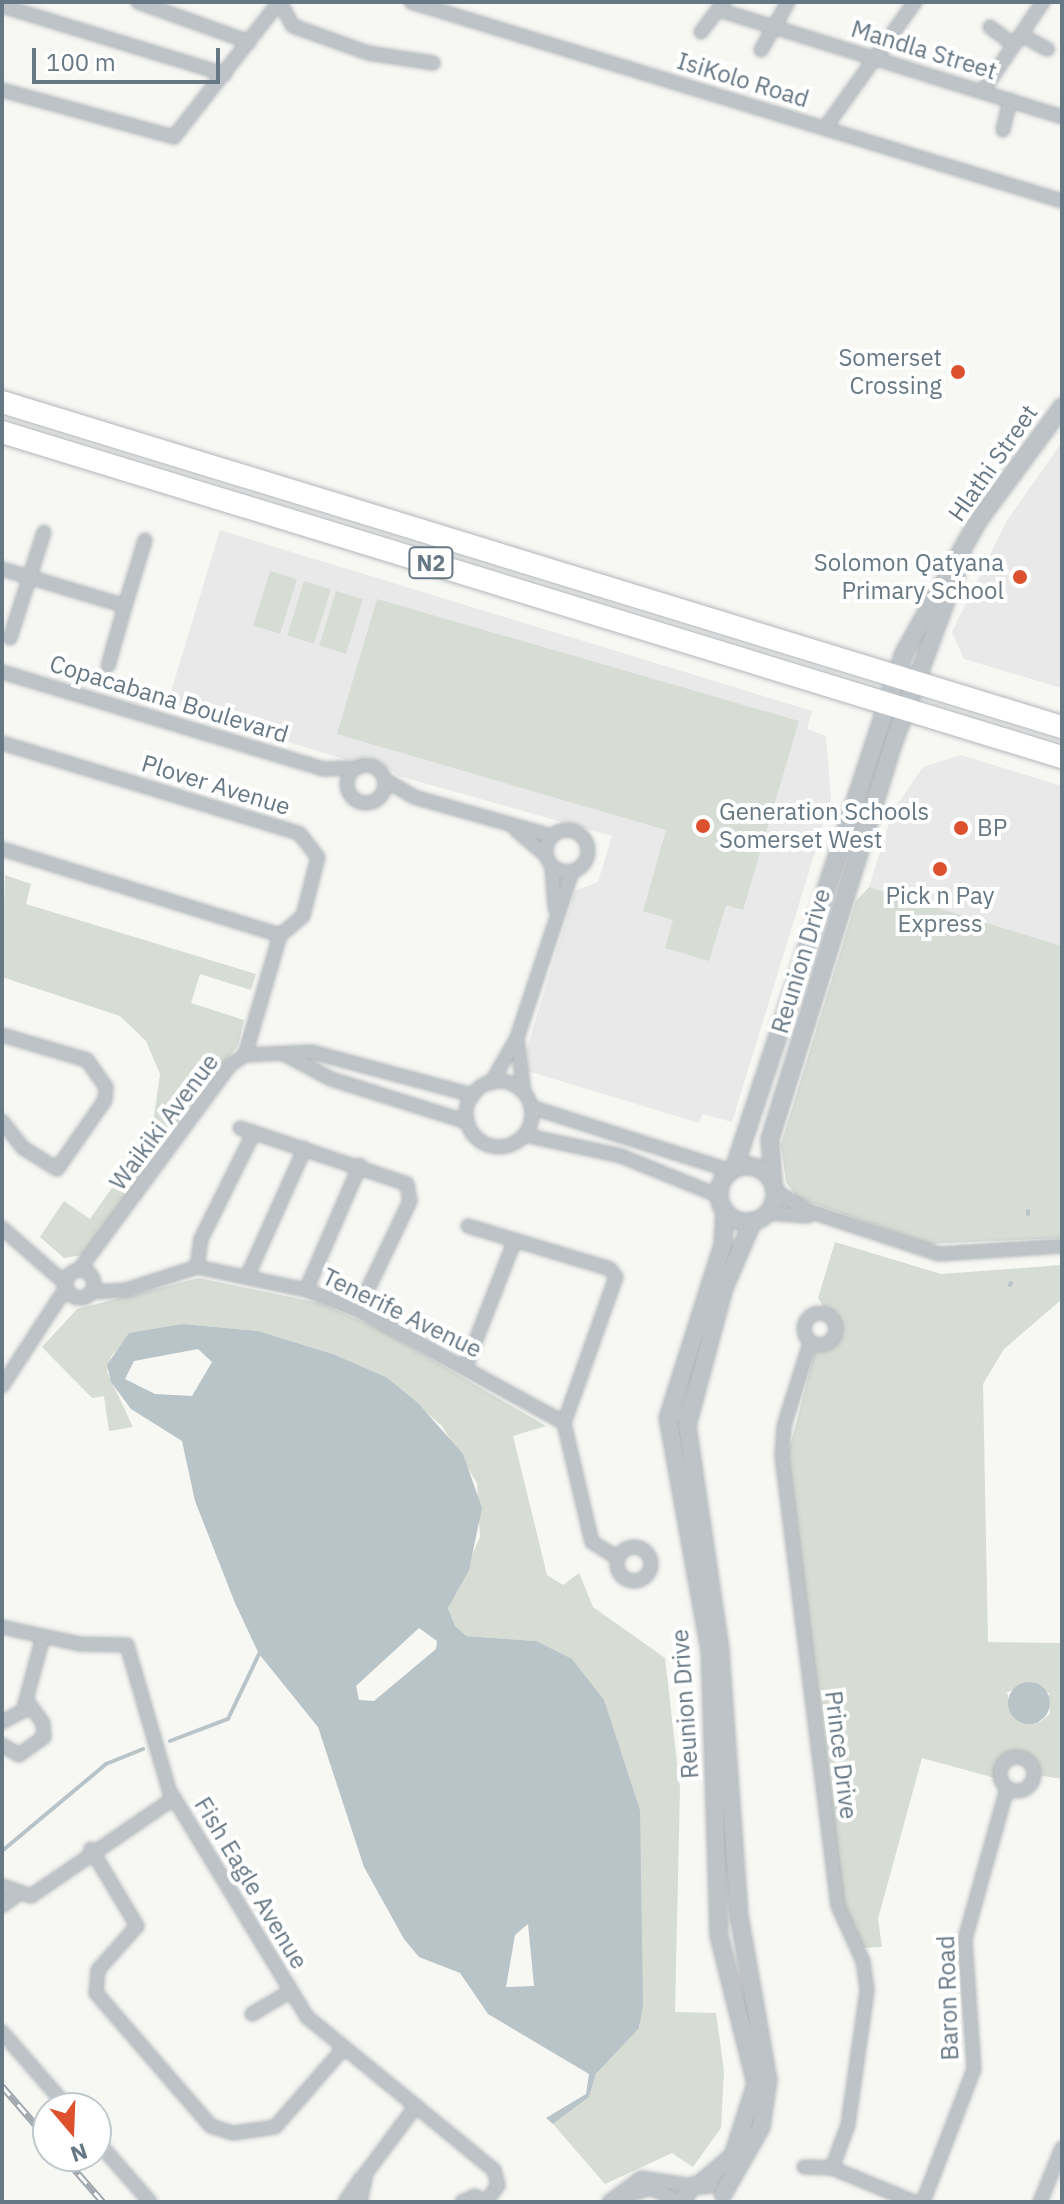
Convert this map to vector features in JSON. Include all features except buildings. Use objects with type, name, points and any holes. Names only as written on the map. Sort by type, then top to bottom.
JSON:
[{"type":"highway","name":"N2","points":[[2,402],[1062,727]]},
{"type":"highway","name":"N2","points":[[2,432],[1062,757]]},
{"type":"street","points":[[138,2],[249,42]]},
{"type":"street","points":[[2,90],[164,139],[192,122],[279,2],[293,26],[368,53],[433,63]]},
{"type":"street","name":"IsiKolo Road","points":[[411,2],[1062,201]]},
{"type":"street","points":[[761,50],[772,25],[788,2]]},
{"type":"street","points":[[825,128],[915,2]]},
{"type":"street","points":[[982,92],[1043,2]]},
{"type":"street","points":[[2,6],[225,74]]},
{"type":"street","points":[[701,32],[722,6]]},
{"type":"street","name":"Mandla Street","points":[[722,6],[772,25],[1062,117]]},
{"type":"street","points":[[990,27],[1017,40],[1047,49]]},
{"type":"street","points":[[1003,130],[1010,100]]},
{"type":"street","name":"Hlathi Street","points":[[896,706],[935,589],[1062,407]]},
{"type":"street","points":[[10,638],[44,532]]},
{"type":"street","name":"Copacabana Boulevard","points":[[108,666],[145,540]]},
{"type":"street","points":[[2,569],[125,606]]},
{"type":"street","name":"Copacabana Boulevard","points":[[2,672],[323,769],[356,768]]},
{"type":"street","name":"Reunion Drive","points":[[681,2202],[697,2184],[733,2156],[756,2084],[720,1944],[710,1651],[668,1428],[723,1245],[722,1203],[896,706]]},
{"type":"street","name":"Reunion Drive","points":[[724,2198],[761,2127],[768,2080],[737,1904],[720,1649],[687,1426],[719,1302],[774,1187],[770,1139],[896,706]]},
{"type":"street","name":"Plover Avenue","points":[[2,743],[308,839],[318,857],[303,916],[280,935],[245,1055]]},
{"type":"street","points":[[414,797],[380,797],[360,802],[348,789],[356,768],[374,767],[385,780],[414,797],[513,828],[552,836],[572,830],[584,838],[587,859],[572,872],[555,912],[517,1038],[491,1083],[473,1095],[467,1122]]},
{"type":"street","name":"Copacabana Boulevard","points":[[323,769],[348,789]]},
{"type":"street","points":[[380,797],[385,780]]},
{"type":"street","points":[[513,828],[549,861],[572,872]]},
{"type":"street","points":[[552,836],[549,861],[555,912]]},
{"type":"street","points":[[2,849],[280,935]]},
{"type":"street","points":[[2,1035],[87,1060],[106,1087],[105,1100],[57,1169],[23,1148],[2,1121]]},
{"type":"street","points":[[281,1052],[331,1079],[467,1122],[488,1145],[510,1145],[524,1135],[531,1107],[524,1092],[517,1038]]},
{"type":"street","name":"Waikiki Avenue","points":[[2,1386],[49,1318],[79,1283],[99,1248],[230,1065],[245,1055],[312,1052],[473,1095]]},
{"type":"street","points":[[491,1083],[524,1092]]},
{"type":"street","points":[[531,1107],[733,1170],[760,1169],[774,1187],[846,1225],[939,1254],[1062,1246]]},
{"type":"street","points":[[240,1128],[398,1177],[410,1201],[358,1310]]},
{"type":"street","points":[[197,1267],[201,1239],[254,1132]]},
{"type":"street","points":[[524,1135],[634,1160],[722,1203],[760,1217],[846,1225]]},
{"type":"street","points":[[247,1277],[305,1148]]},
{"type":"street","points":[[306,1290],[360,1165]]},
{"type":"street","points":[[468,1226],[610,1269],[616,1277],[564,1423],[592,1542],[618,1558]]},
{"type":"street","points":[[2,1228],[79,1283]]},
{"type":"street","points":[[465,1368],[515,1240]]},
{"type":"street","name":"Tenerife Avenue","points":[[79,1283],[119,1291],[197,1267],[306,1290],[358,1310],[564,1423]]},
{"type":"street","name":"Prince Drive","points":[[810,1343],[782,1457],[838,1906],[863,1961],[867,1991],[848,2125],[832,2168]]},
{"type":"street","points":[[2,1627],[43,1637],[27,1701],[2,1722]]},
{"type":"street","name":"Fish Eagle Avenue","points":[[43,1637],[127,1645],[174,1798],[307,2017],[494,2170],[498,2185],[486,2202]]},
{"type":"street","points":[[2,1745],[19,1755],[44,1737],[43,1723],[27,1701]]},
{"type":"street","name":"Baron Road","points":[[923,2202],[974,2069],[965,1939],[1007,1789]]},
{"type":"street","points":[[2,1906],[16,1896],[40,1891],[91,1849],[174,1798]]},
{"type":"street","points":[[91,1849],[137,1926],[95,1974],[96,1993],[211,2126],[233,2133],[275,2127],[344,2048]]},
{"type":"street","points":[[2,1886],[16,1896]]},
{"type":"street","name":"Fish Eagle Avenue","points":[[252,2014],[291,1991]]},
{"type":"street","points":[[2,2032],[54,2092]]},
{"type":"street","points":[[346,2202],[416,2106]]},
{"type":"street","points":[[1040,2202],[1062,2148]]},
{"type":"street","points":[[112,2158],[150,2202]]},
{"type":"street","points":[[804,2167],[832,2168],[914,2202]]},
{"type":"street","points":[[360,2202],[366,2173]]},
{"type":"street","points":[[609,2202],[641,2178],[697,2184],[724,2198]]},
{"type":"street","points":[[609,2202],[651,2188],[681,2202]]},
{"type":"street","points":[[462,2202],[475,2196],[486,2202]]},
{"type":"street","points":[[346,2202],[354,2202]]},
{"type":"shaded area","name":"Solomon Qatyana Primary School","points":[[1062,442],[1062,688],[964,659],[952,632],[1006,522]]},
{"type":"shaded area","name":"Generation Schools Somerset West","points":[[220,530],[812,711],[807,729],[826,736],[831,800],[732,1122],[702,1114],[699,1123],[528,1071],[527,1048],[575,891],[598,882],[612,836],[399,776],[369,756],[347,760],[167,705]]},
{"type":"shaded area","points":[[270,571],[297,579],[280,634],[253,626]]},
{"type":"shaded area","points":[[304,581],[331,589],[314,644],[287,636]]},
{"type":"shaded area","points":[[336,591],[363,599],[346,654],[319,646]]},
{"type":"shaded area","points":[[377,599],[799,721],[743,910],[726,905],[709,961],[665,948],[673,920],[643,911],[666,830],[337,734]]},
{"type":"shaded area","points":[[961,755],[1062,786],[1062,946],[869,887],[893,811],[923,767]]},
{"type":"shaded area","points":[[5,875],[31,884],[26,904],[256,974],[251,990],[200,974],[191,1003],[244,1020],[238,1046],[198,1092],[99,1237],[82,1255],[64,1258],[40,1237],[64,1201],[90,1219],[152,1131],[160,1074],[146,1041],[120,1016],[2,977]]},
{"type":"shaded area","points":[[869,887],[1062,946],[1062,1238],[929,1244],[798,1198],[786,1182],[781,1144],[856,901]]},
{"type":"shaded area","points":[[835,1242],[941,1274],[1062,1265],[1062,1299],[1004,1349],[983,1384],[988,1642],[1062,1643],[1062,1779],[1037,1775],[1023,1754],[1002,1760],[995,1778],[922,1758],[878,1919],[882,1947],[862,1948],[844,1910],[788,1454],[815,1351],[831,1347],[840,1333],[818,1298]],"holes":[[[1024,1686],[1049,1693],[1050,1714],[1040,1722],[1013,1716],[1007,1692]]]},
{"type":"shaded area","points":[[199,1278],[319,1303],[378,1328],[546,1426],[513,1436],[547,1575],[563,1585],[579,1573],[593,1607],[665,1658],[680,1788],[675,2012],[716,2013],[724,2071],[721,2128],[693,2167],[672,2153],[605,2184],[553,2124],[589,2097],[596,2074],[640,2026],[640,1810],[536,1641],[465,1636],[455,1626],[448,1608],[480,1537],[477,1483],[442,1426],[386,1377],[333,1354],[258,1331],[183,1324],[123,1343],[111,1357],[107,1372],[133,1427],[109,1431],[104,1396],[92,1398],[42,1347],[77,1309]]},
{"type":"shaded area","points":[[183,1324],[258,1331],[333,1354],[386,1377],[418,1403],[463,1454],[482,1508],[469,1570],[448,1608],[455,1626],[466,1636],[536,1641],[572,1659],[604,1700],[640,1810],[643,2005],[639,2028],[596,2074],[589,2097],[553,2124],[546,2118],[586,2094],[589,2074],[488,2014],[460,1973],[419,1957],[404,1939],[364,1867],[318,1727],[259,1654],[235,1603],[195,1501],[182,1441],[131,1409],[111,1382],[107,1365],[129,1333]],"holes":[[[198,1349],[212,1362],[192,1396],[155,1394],[125,1379],[134,1361]],[[419,1628],[437,1641],[436,1649],[374,1701],[359,1700],[356,1686]],[[528,1924],[534,1986],[506,1987],[515,1935]]]},
{"type":"shaded area","points":[[1029,1682],[1044,1688],[1050,1703],[1044,1718],[1029,1724],[1014,1718],[1008,1703],[1014,1688]]},
{"type":"waterway","points":[[170,1741],[228,1719],[259,1654]]},
{"type":"waterway","points":[[2,1851],[106,1764],[143,1749]]},
{"type":"railway","points":[[2,2086],[32,2121]]},
{"type":"railway","points":[[77,2172],[103,2202]]},
{"type":"place","name":"Somerset Crossing","points":[[958,372]]},
{"type":"place","name":"Solomon Qatyana Primary School","points":[[1020,577]]},
{"type":"place","name":"Generation Schools Somerset West","points":[[703,826]]},
{"type":"place","name":"BP","points":[[961,828]]},
{"type":"place","name":"Pick n Pay Express","points":[[940,869]]}]
